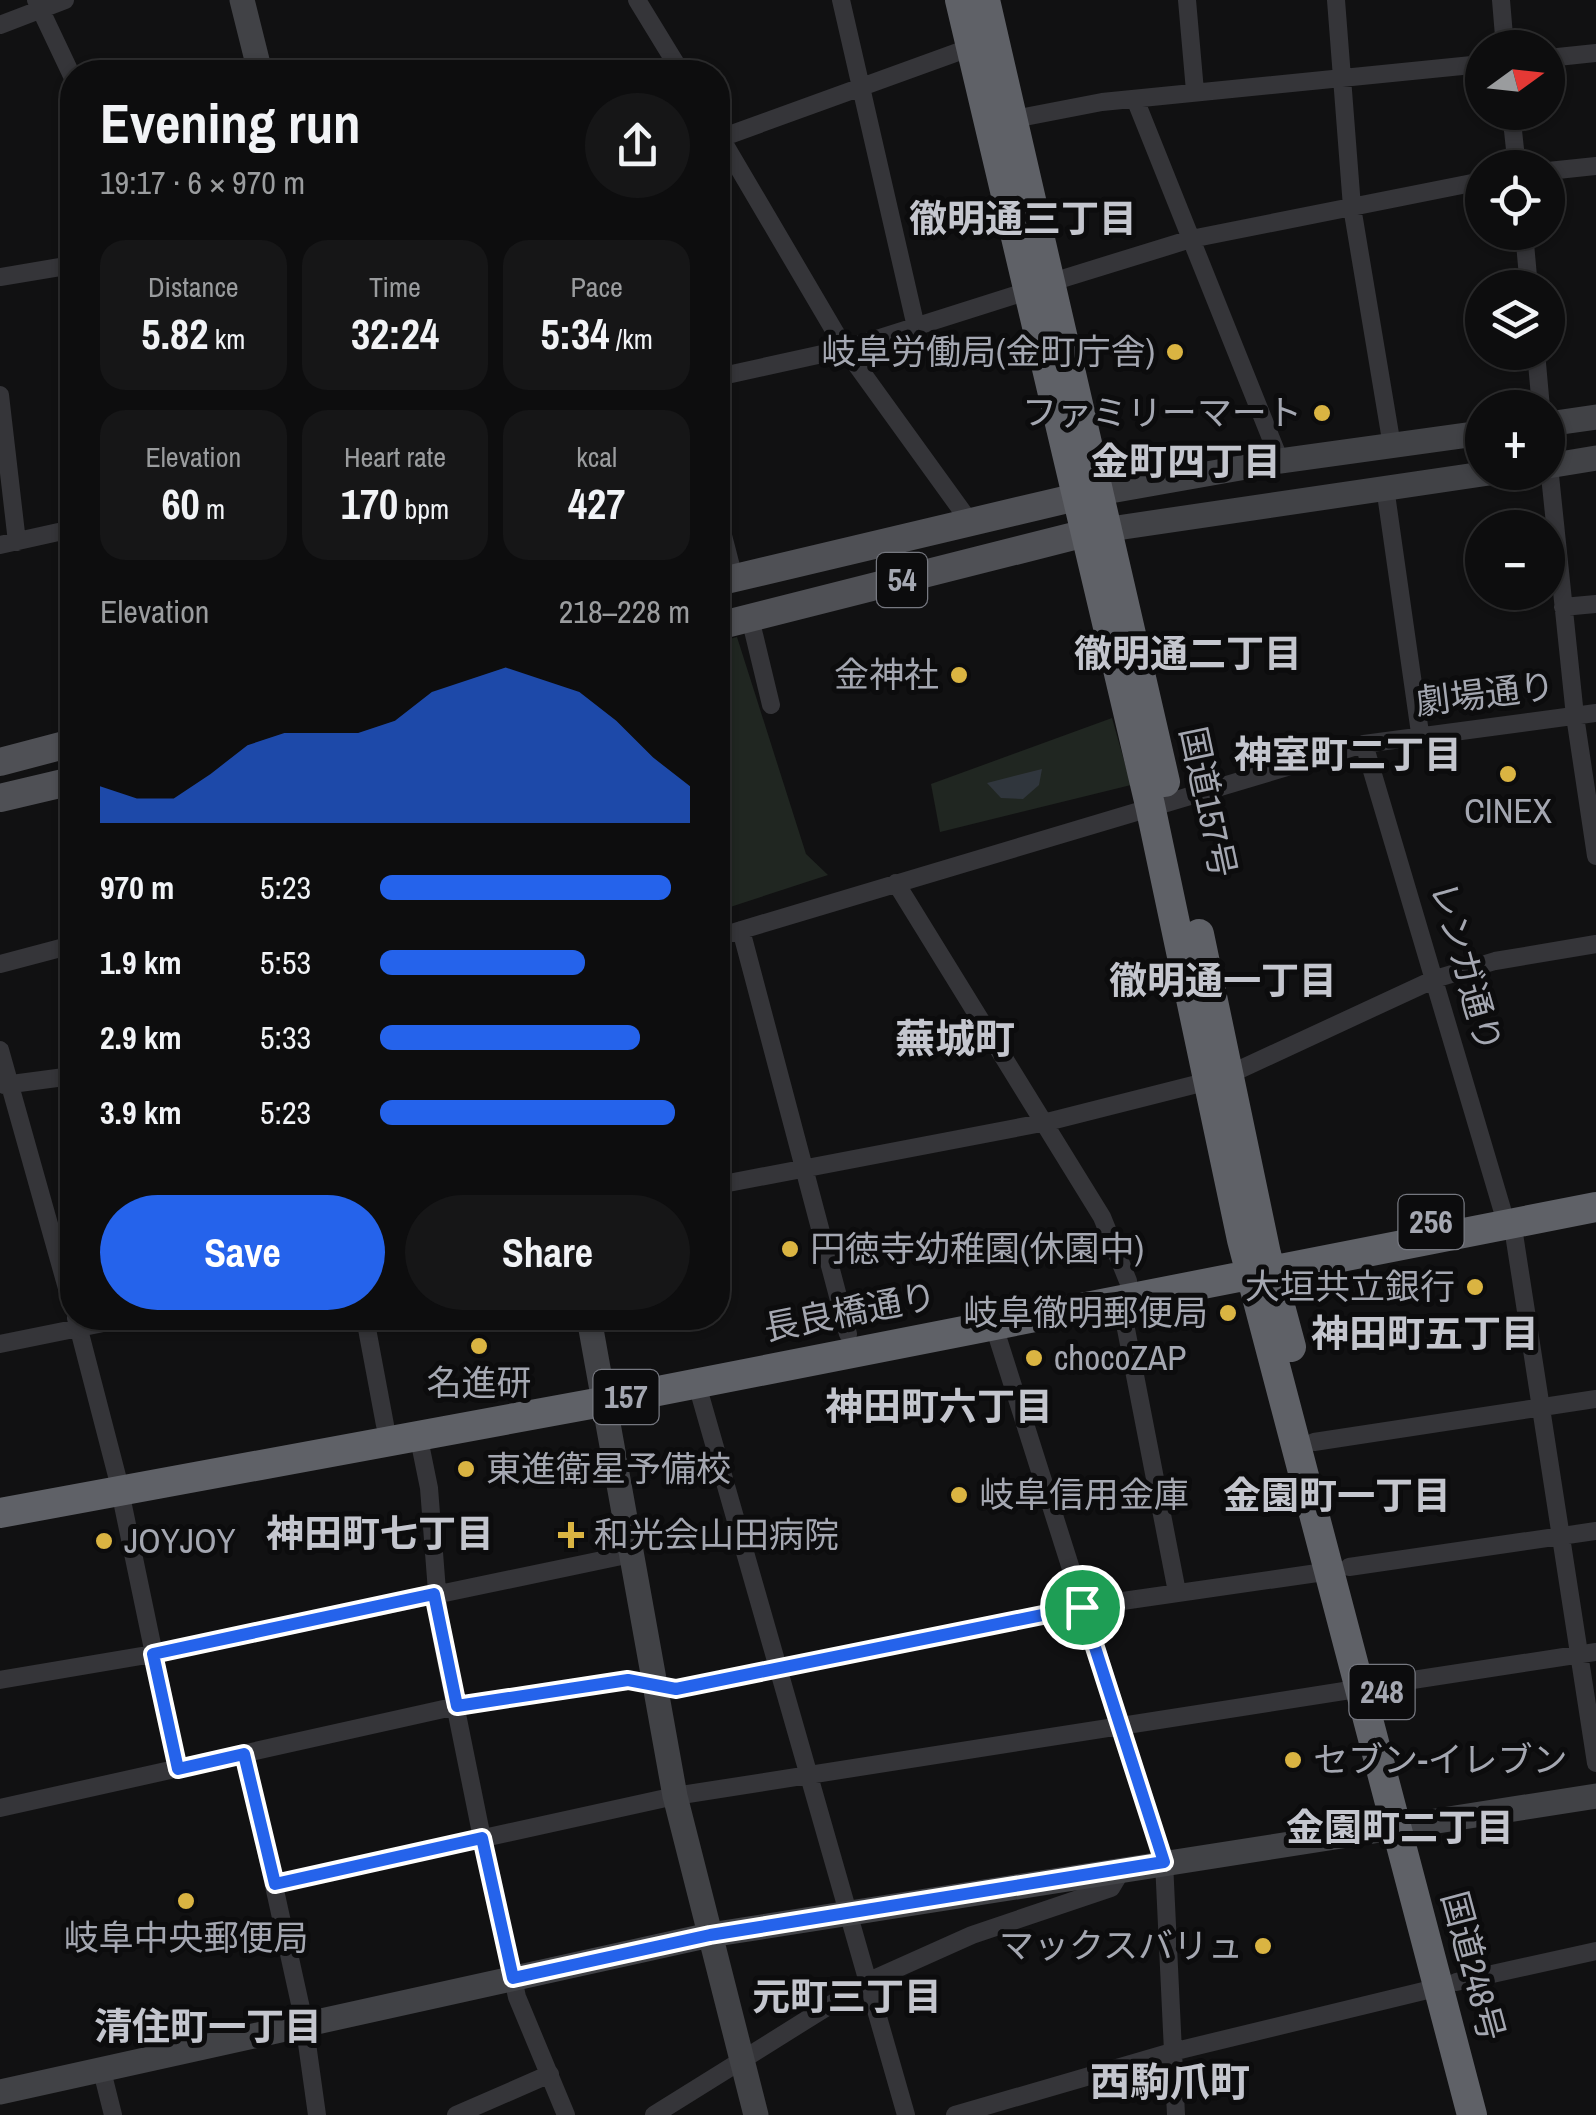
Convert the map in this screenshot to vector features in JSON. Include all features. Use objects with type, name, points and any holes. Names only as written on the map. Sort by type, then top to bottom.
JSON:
[{"type":"highway","name":"国道157号","points":[[960,0],[969,48],[1040,286],[1160,804],[1259,1263]]},
{"type":"highway","name":"国道157号","points":[[986,0],[1014,119],[1040,286]]},
{"type":"highway","name":"長良橋通り","points":[[0,1498],[119,1484],[418,1434],[848,1334],[1124,1289],[1507,1215],[1596,1192]]},
{"type":"highway","name":"長良橋通り","points":[[1507,1215],[1596,1207]]},
{"type":"highway","name":"国道248号","points":[[1259,1263],[1314,1442],[1340,1569]]},
{"type":"highway","name":"国道248号","points":[[1259,1263],[1448,1984],[1487,2115]]},
{"type":"highway","name":"長良橋通り","points":[[0,1514],[385,1425],[696,1381],[993,1323],[1124,1289]]},
{"type":"highway","name":"国道248号","points":[[1448,1984],[1472,2115]]},
{"type":"main road","name":"54","points":[[730,579],[1088,494]]},
{"type":"main road","name":"54","points":[[730,623],[1097,530]]},
{"type":"main road","points":[[0,762],[60,747]]},
{"type":"main road","points":[[0,798],[60,784]]},
{"type":"street","points":[[0,25],[38,5],[64,0]]},
{"type":"street","points":[[242,0],[257,60]]},
{"type":"street","points":[[637,0],[674,60]]},
{"type":"street","points":[[841,0],[916,327]]},
{"type":"street","points":[[1187,0],[1194,91]]},
{"type":"street","points":[[1336,0],[1352,207],[1392,446]]},
{"type":"street","points":[[1501,0],[1504,30]]},
{"type":"street","points":[[38,5],[64,60]]},
{"type":"street","points":[[730,132],[969,48]]},
{"type":"street","points":[[1565,56],[1596,53]]},
{"type":"street","points":[[1014,119],[1194,91],[1465,65]]},
{"type":"street","points":[[1136,99],[1280,461]]},
{"type":"street","points":[[730,156],[845,349],[970,522]]},
{"type":"street","points":[[1565,169],[1596,166]]},
{"type":"street","points":[[730,375],[845,349],[1190,240],[1465,184]]},
{"type":"street","points":[[0,277],[60,266]]},
{"type":"street","points":[[0,395],[8,544],[60,531]]},
{"type":"street","points":[[1565,422],[1596,417]]},
{"type":"street","points":[[1088,494],[1280,461],[1465,435]]},
{"type":"street","points":[[1565,463],[1596,458]]},
{"type":"street","points":[[1097,530],[1465,476]]},
{"type":"street","points":[[1384,487],[1420,733]]},
{"type":"street","points":[[1565,607],[1596,604]]},
{"type":"street","points":[[1564,610],[1596,856]]},
{"type":"street","points":[[750,618],[771,704]]},
{"type":"street","name":"劇場通り","points":[[730,933],[1364,744],[1420,733],[1596,713]]},
{"type":"street","name":"レンガ通り","points":[[1364,744],[1507,1215],[1562,1536],[1588,1654],[1596,1762]]},
{"type":"street","points":[[896,883],[1102,1217],[1124,1289],[1177,1592]]},
{"type":"street","points":[[741,930],[848,1334]]},
{"type":"street","points":[[730,1182],[1046,1122],[1220,1077],[1435,978],[1495,961],[1596,944]]},
{"type":"street","points":[[0,964],[60,948]]},
{"type":"street","points":[[0,1050],[5,1085],[60,1266]]},
{"type":"street","points":[[5,1085],[60,1078]]},
{"type":"street","points":[[993,1323],[1164,1862],[1176,2115]]},
{"type":"street","points":[[0,1344],[60,1328]]},
{"type":"street","points":[[79,1330],[119,1484],[178,1769]]},
{"type":"street","points":[[367,1330],[385,1425]]},
{"type":"street","points":[[590,1330],[675,1796],[756,2115]]},
{"type":"street","points":[[696,1381],[844,1911],[906,2115]]},
{"type":"street","points":[[1314,1442],[1596,1399]]},
{"type":"street","points":[[418,1434],[429,1488],[434,1594],[482,1838],[513,1978],[566,2115]]},
{"type":"street","points":[[0,1808],[457,1706],[628,1680],[676,1689],[1082,1607],[1596,1530]]},
{"type":"street","points":[[0,1680],[153,1654],[632,1554]]},
{"type":"street","points":[[275,1884],[675,1796],[1588,1654]]},
{"type":"street","points":[[244,1754],[304,2022],[317,2115]]},
{"type":"street","points":[[0,2092],[710,1935],[1596,1796]]},
{"type":"street","points":[[654,2115],[867,1982],[972,1935],[1111,1888],[1123,1868]]},
{"type":"street","points":[[955,2115],[1172,2052],[1596,1950]]},
{"type":"street","points":[[102,2071],[113,2115]]},
{"type":"street","points":[[456,2115],[550,2074]]},
{"type":"shaded area","points":[[737,637],[806,854],[828,875],[730,907],[730,639]]},
{"type":"shaded area","points":[[1112,718],[1131,785],[940,832],[931,784]]},
{"type":"shaded area","points":[[1042,769],[1039,785],[1023,799],[1001,798],[987,783]]},
{"type":"place","name":"岐阜労働局(金町庁舎)","points":[[1175,352]]},
{"type":"place","name":"ファミリーマート","points":[[1322,413]]},
{"type":"place","name":"金神社","points":[[959,675]]},
{"type":"place","name":"CINEX","points":[[1508,774]]},
{"type":"place","name":"円徳寺幼稚園(休園中)","points":[[790,1249]]},
{"type":"place","name":"大垣共立銀行","points":[[1475,1287]]},
{"type":"place","name":"岐阜徹明郵便局","points":[[1228,1313]]},
{"type":"place","name":"名進研","points":[[479,1346]]},
{"type":"place","name":"chocoZAP","points":[[1034,1358]]},
{"type":"place","name":"東進衛星予備校","points":[[466,1469]]},
{"type":"place","name":"岐阜信用金庫","points":[[959,1495]]},
{"type":"place","name":"和光会山田病院","points":[[571,1535]]},
{"type":"place","name":"JOYJOY","points":[[104,1541]]},
{"type":"place","name":"セブン-イレブン","points":[[1293,1760]]},
{"type":"place","name":"岐阜中央郵便局","points":[[186,1901]]},
{"type":"place","name":"マックスバリュ","points":[[1263,1946]]},
{"type":"district","name":"徹明通三丁目","points":[[1023,219]]},
{"type":"district","name":"金町四丁目","points":[[1186,462]]},
{"type":"district","name":"徹明通二丁目","points":[[1188,654]]},
{"type":"district","name":"神室町二丁目","points":[[1348,755]]},
{"type":"district","name":"徹明通一丁目","points":[[1223,981]]},
{"type":"district","name":"蕪城町","points":[[955,1039]]},
{"type":"district","name":"神田町五丁目","points":[[1425,1334]]},
{"type":"district","name":"神田町六丁目","points":[[939,1407]]},
{"type":"district","name":"金園町一丁目","points":[[1337,1496]]},
{"type":"district","name":"神田町七丁目","points":[[380,1534]]},
{"type":"district","name":"金園町二丁目","points":[[1400,1828]]},
{"type":"district","name":"元町三丁目","points":[[847,1997]]},
{"type":"district","name":"清住町一丁目","points":[[208,2027]]},
{"type":"district","name":"西駒爪町","points":[[1170,2082]]},
{"type":"route","points":[[434,1594],[457,1706],[628,1680],[676,1689],[1082,1607],[1164,1862],[844,1911],[710,1935],[513,1978],[482,1838],[275,1884],[244,1754],[178,1769],[153,1654],[434,1594]]}]
